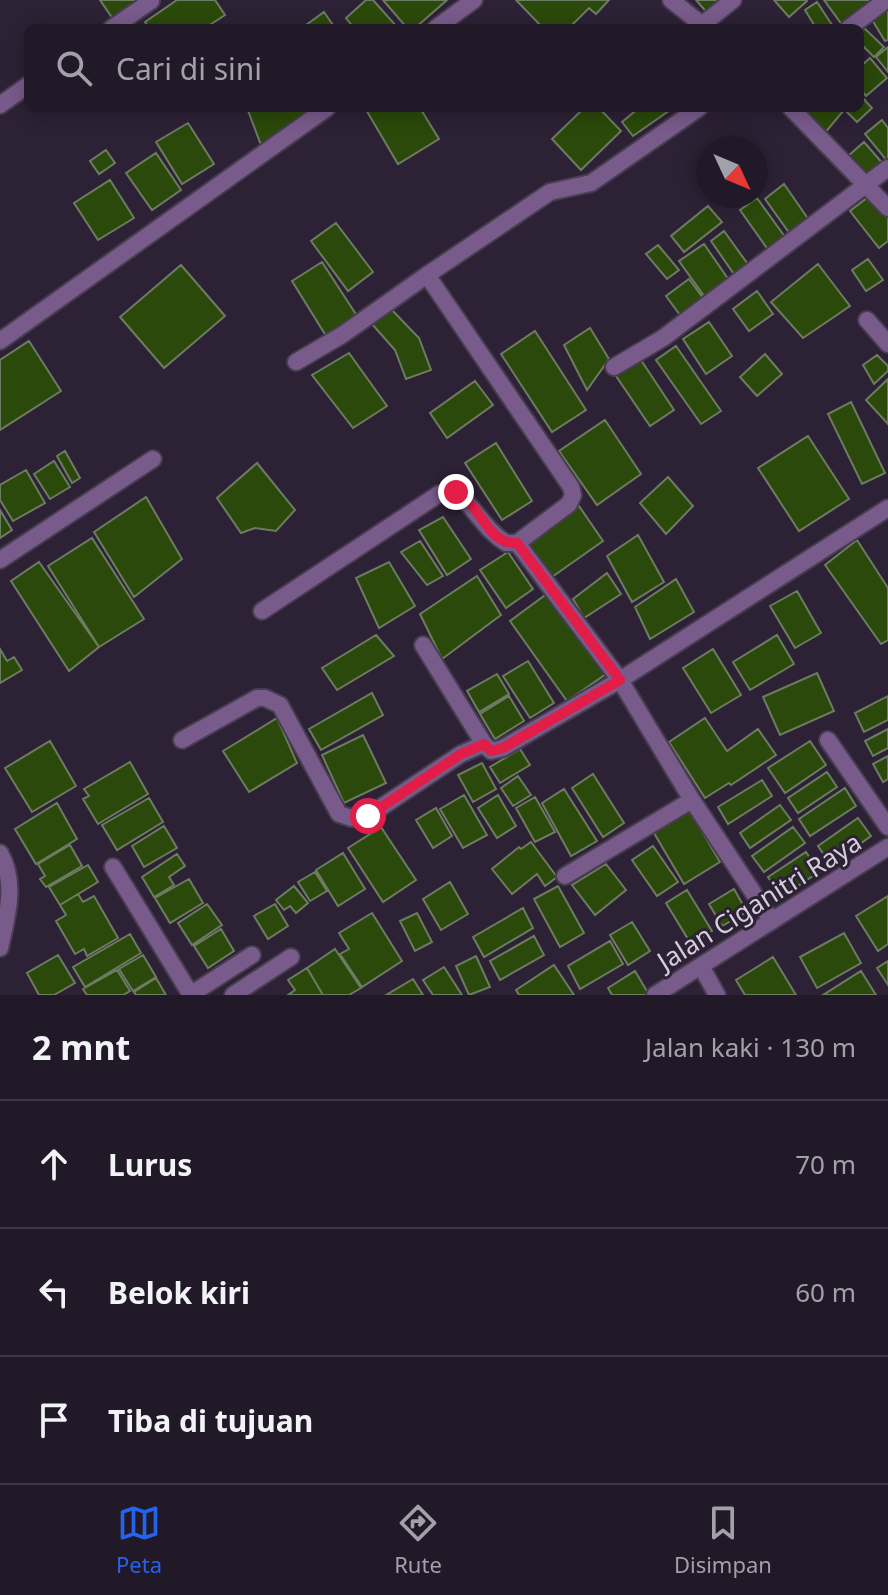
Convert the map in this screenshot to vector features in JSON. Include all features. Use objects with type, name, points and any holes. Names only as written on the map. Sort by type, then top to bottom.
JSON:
[{"type":"street","points":[[441,24],[474,0]]},
{"type":"street","points":[[671,0],[701,24]]},
{"type":"street","points":[[706,24],[733,0]]},
{"type":"street","points":[[854,24],[886,0]]},
{"type":"street","points":[[118,24],[151,1]]},
{"type":"street","points":[[0,105],[24,88]]},
{"type":"street","points":[[0,341],[321,112]]},
{"type":"street","points":[[296,362],[342,335],[550,192],[591,183],[693,112]]},
{"type":"street","points":[[795,112],[888,208]]},
{"type":"street","points":[[614,367],[663,338],[888,168]]},
{"type":"street","points":[[262,611],[439,494],[456,492],[506,543],[517,543],[569,504],[573,495],[571,487],[427,275]]},
{"type":"street","points":[[867,320],[888,344]]},
{"type":"street","points":[[0,560],[153,459]]},
{"type":"street","points":[[423,645],[484,744],[491,751],[503,748],[620,680],[888,508]]},
{"type":"street","points":[[517,543],[620,680],[692,800],[772,921]]},
{"type":"street","points":[[182,740],[257,698],[273,700],[280,705],[339,814],[351,818],[368,816],[461,754],[484,744]]},
{"type":"street","points":[[828,740],[888,827]]},
{"type":"street","points":[[565,876],[692,800]]},
{"type":"street","name":"Jalan Ciganitri Raya","points":[[655,995],[888,847]]},
{"type":"street","points":[[0,853],[7,865],[10,889],[0,948]]},
{"type":"street","points":[[113,867],[191,995],[252,955]]},
{"type":"street","points":[[233,995],[291,957]]},
{"type":"street","points":[[701,966],[717,995]]},
{"type":"building","points":[[100,0],[140,0],[113,19]]},
{"type":"building","points":[[177,0],[215,0],[225,15],[211,24],[145,22]]},
{"type":"building","points":[[366,0],[373,0],[394,24],[351,24],[346,18]]},
{"type":"building","points":[[383,0],[447,0],[420,24],[404,24]]},
{"type":"building","points":[[516,0],[609,0],[596,14],[589,8],[573,24],[539,24]]},
{"type":"building","points":[[696,0],[724,0],[709,15]]},
{"type":"building","points":[[774,0],[806,0],[807,1],[789,17]]},
{"type":"building","points":[[824,0],[879,0],[846,24],[842,24]]},
{"type":"building","points":[[817,2],[831,24],[814,24],[805,10]]},
{"type":"building","points":[[888,8],[888,40],[885,41],[871,18]]},
{"type":"building","points":[[324,12],[332,24],[308,24]]},
{"type":"building","points":[[864,28],[884,47],[874,57],[864,47]]},
{"type":"building","points":[[888,47],[888,72],[876,57]]},
{"type":"building","points":[[870,58],[887,78],[866,96],[864,94],[864,63]]},
{"type":"building","points":[[864,99],[872,108],[857,122],[847,112],[864,112]]},
{"type":"building","points":[[249,112],[307,112],[261,145]]},
{"type":"building","points":[[367,112],[422,112],[439,139],[398,164]]},
{"type":"building","points":[[580,112],[603,112],[621,131],[581,170],[552,139]]},
{"type":"building","points":[[634,112],[667,112],[633,136],[622,122]]},
{"type":"building","points":[[799,112],[842,112],[824,134]]},
{"type":"building","points":[[882,120],[888,128],[888,162],[865,134]]},
{"type":"building","points":[[188,123],[214,164],[182,184],[156,142]]},
{"type":"building","points":[[864,142],[884,165],[868,179],[848,156]]},
{"type":"building","points":[[106,150],[115,163],[99,174],[90,161]]},
{"type":"building","points":[[156,153],[181,190],[152,210],[126,173]]},
{"type":"building","points":[[110,180],[134,218],[98,240],[74,203]]},
{"type":"building","points":[[784,184],[809,220],[790,234],[768,203],[768,197]]},
{"type":"building","points":[[871,195],[888,218],[888,241],[879,248],[850,211]]},
{"type":"building","points":[[706,208],[710,208],[722,222],[684,252],[671,236]]},
{"type":"building","points":[[764,208],[788,241],[771,254],[740,210]]},
{"type":"building","points":[[336,223],[373,272],[348,291],[311,241]]},
{"type":"building","points":[[724,231],[750,267],[736,277],[711,241]]},
{"type":"building","points":[[704,244],[731,283],[707,300],[679,261]]},
{"type":"building","points":[[658,245],[679,270],[667,279],[646,254]]},
{"type":"building","points":[[868,259],[883,280],[866,291],[852,270]]},
{"type":"building","points":[[322,262],[359,319],[328,339],[292,281]]},
{"type":"building","points":[[818,264],[850,306],[803,338],[771,302]]},
{"type":"building","points":[[181,265],[225,316],[164,368],[120,317]]},
{"type":"building","points":[[689,279],[706,302],[683,319],[666,296]]},
{"type":"building","points":[[757,291],[773,314],[749,331],[733,309]]},
{"type":"building","points":[[390,308],[419,338],[431,370],[406,379],[395,350],[372,324]]},
{"type":"building","points":[[709,322],[732,356],[706,374],[683,339]]},
{"type":"building","points":[[590,328],[609,359],[587,390],[564,345]]},
{"type":"building","points":[[535,331],[586,410],[552,432],[501,354]]},
{"type":"building","points":[[29,341],[61,391],[0,430],[0,360]]},
{"type":"building","points":[[676,346],[721,411],[701,424],[656,360]]},
{"type":"building","points":[[349,353],[387,406],[353,428],[312,375]]},
{"type":"building","points":[[765,354],[782,374],[757,396],[740,377]]},
{"type":"building","points":[[877,355],[888,366],[888,371],[874,384],[863,365]]},
{"type":"building","points":[[639,357],[674,410],[650,426],[614,373]]},
{"type":"building","points":[[888,379],[888,424],[866,400]]},
{"type":"building","points":[[475,381],[493,405],[447,438],[430,413]]},
{"type":"building","points":[[851,402],[885,473],[862,484],[828,414]]},
{"type":"building","points":[[605,420],[641,474],[597,505],[559,451]]},
{"type":"building","points":[[808,436],[849,499],[799,531],[758,468]]},
{"type":"building","points":[[496,443],[532,501],[502,520],[465,463]]},
{"type":"building","points":[[65,451],[80,478],[72,483],[57,456]]},
{"type":"building","points":[[54,461],[70,487],[50,499],[34,474]]},
{"type":"building","points":[[257,463],[295,510],[276,531],[255,528],[241,533],[217,498]]},
{"type":"building","points":[[26,470],[45,503],[13,521],[0,500],[0,485]]},
{"type":"building","points":[[668,477],[693,506],[666,534],[640,503]]},
{"type":"building","points":[[146,497],[182,559],[134,597],[94,532]]},
{"type":"building","points":[[579,506],[603,541],[552,577],[528,546]]},
{"type":"building","points":[[0,510],[12,530],[0,538]]},
{"type":"building","points":[[443,517],[471,559],[447,575],[419,530]]},
{"type":"building","points":[[638,535],[664,582],[632,602],[607,556]]},
{"type":"building","points":[[92,538],[144,619],[99,647],[48,566]]},
{"type":"building","points":[[857,540],[888,588],[888,640],[881,644],[825,565]]},
{"type":"building","points":[[420,541],[443,576],[427,585],[401,552]]},
{"type":"building","points":[[508,552],[533,589],[506,608],[480,570]]},
{"type":"building","points":[[39,562],[99,647],[69,671],[11,581]]},
{"type":"building","points":[[389,562],[415,606],[379,628],[356,578]]},
{"type":"building","points":[[607,573],[621,594],[584,618],[573,599]]},
{"type":"building","points":[[477,576],[501,615],[442,659],[420,614]]},
{"type":"building","points":[[676,579],[694,612],[650,639],[635,607]]},
{"type":"building","points":[[797,591],[821,633],[795,648],[770,606]]},
{"type":"building","points":[[548,593],[606,674],[567,701],[510,621]]},
{"type":"building","points":[[376,635],[394,656],[337,690],[322,668]]},
{"type":"building","points":[[777,635],[794,664],[750,690],[733,662]]},
{"type":"building","points":[[0,649],[7,661],[14,657],[22,670],[0,683]]},
{"type":"building","points":[[713,649],[741,695],[711,713],[683,668]]},
{"type":"building","points":[[528,661],[554,703],[530,718],[503,676]]},
{"type":"building","points":[[817,673],[834,711],[780,735],[763,697]]},
{"type":"building","points":[[497,674],[509,694],[479,712],[467,691]]},
{"type":"building","points":[[372,693],[383,715],[321,750],[309,729]]},
{"type":"building","points":[[509,696],[524,721],[495,739],[480,714]]},
{"type":"building","points":[[888,696],[888,720],[864,732],[855,713]]},
{"type":"building","points":[[277,718],[297,763],[249,792],[223,751]]},
{"type":"building","points":[[705,718],[727,751],[758,729],[776,755],[705,798],[669,742]]},
{"type":"building","points":[[888,729],[888,748],[873,756],[865,741]]},
{"type":"building","points":[[363,735],[386,783],[344,803],[322,755]]},
{"type":"building","points":[[50,741],[76,786],[32,812],[5,768]]},
{"type":"building","points":[[810,741],[826,765],[785,793],[768,768]]},
{"type":"building","points":[[520,749],[530,765],[500,783],[490,767]]},
{"type":"building","points":[[888,756],[888,779],[883,782],[873,764]]},
{"type":"building","points":[[130,762],[148,794],[98,824],[83,799],[89,796],[84,789]]},
{"type":"building","points":[[482,763],[496,789],[473,802],[458,775]]},
{"type":"building","points":[[827,772],[837,787],[798,813],[788,798]]},
{"type":"building","points":[[593,774],[624,823],[603,837],[572,788]]},
{"type":"building","points":[[518,776],[531,795],[513,806],[501,788]]},
{"type":"building","points":[[762,780],[772,796],[728,824],[718,807]]},
{"type":"building","points":[[845,788],[856,806],[810,836],[799,819]]},
{"type":"building","points":[[564,789],[597,841],[571,856],[542,803]]},
{"type":"building","points":[[464,795],[487,835],[463,848],[440,809]]},
{"type":"building","points":[[498,795],[516,826],[497,838],[478,808]]},
{"type":"building","points":[[535,797],[555,832],[535,842],[516,808]]},
{"type":"building","points":[[149,798],[163,822],[117,850],[102,825]]},
{"type":"building","points":[[57,803],[77,839],[36,864],[15,829]]},
{"type":"building","points":[[780,805],[791,820],[750,848],[740,833]]},
{"type":"building","points":[[436,808],[452,836],[433,848],[416,820]]},
{"type":"building","points":[[690,811],[720,862],[684,884],[654,833]]},
{"type":"building","points":[[858,818],[871,836],[831,865],[818,846]]},
{"type":"building","points":[[164,826],[177,848],[144,867],[132,846]]},
{"type":"building","points":[[381,827],[416,880],[383,902],[348,848]]},
{"type":"building","points":[[793,827],[805,843],[764,872],[752,856]]},
{"type":"building","points":[[531,842],[557,877],[545,886],[537,874],[512,894],[492,869],[519,847],[521,849]]},
{"type":"building","points":[[70,845],[82,866],[46,887],[40,879],[45,876],[38,864]]},
{"type":"building","points":[[653,846],[678,882],[657,896],[632,860]]},
{"type":"building","points":[[806,852],[819,872],[781,897],[768,877]]},
{"type":"building","points":[[343,853],[365,889],[338,906],[316,870]]},
{"type":"building","points":[[177,854],[185,866],[169,877],[174,885],[154,897],[142,877]]},
{"type":"building","points":[[606,864],[626,890],[595,915],[572,885]]},
{"type":"building","points":[[88,865],[98,882],[60,905],[49,887]]},
{"type":"building","points":[[315,872],[327,891],[310,901],[298,882]]},
{"type":"building","points":[[189,879],[203,903],[170,923],[155,898]]},
{"type":"building","points":[[450,882],[468,914],[441,930],[423,899]]},
{"type":"building","points":[[294,886],[308,903],[296,913],[290,906],[284,910],[276,900]]},
{"type":"building","points":[[558,886],[584,933],[560,947],[534,899]]},
{"type":"building","points":[[734,889],[747,912],[722,926],[709,904]]},
{"type":"building","points":[[687,890],[712,931],[691,944],[666,903]]},
{"type":"building","points":[[78,894],[83,902],[94,896],[118,938],[87,956],[84,949],[75,954],[56,921],[66,915],[60,905]]},
{"type":"building","points":[[888,896],[888,944],[878,951],[856,916]]},
{"type":"building","points":[[207,904],[222,925],[192,945],[178,923]]},
{"type":"building","points":[[275,904],[288,926],[268,939],[254,916]]},
{"type":"building","points":[[523,908],[533,928],[484,957],[473,937]]},
{"type":"building","points":[[372,913],[402,961],[362,987],[340,954],[349,949],[339,933]]},
{"type":"building","points":[[417,913],[432,942],[415,951],[400,921]]},
{"type":"building","points":[[632,922],[650,951],[628,965],[610,935]]},
{"type":"building","points":[[221,929],[234,951],[208,968],[194,946]]},
{"type":"building","points":[[844,933],[861,963],[817,988],[800,957]]},
{"type":"building","points":[[130,934],[141,953],[85,987],[73,967]]},
{"type":"building","points":[[534,936],[544,955],[500,980],[490,961]]},
{"type":"building","points":[[610,941],[623,964],[580,989],[568,966]]},
{"type":"building","points":[[335,949],[361,988],[349,995],[323,995],[307,968]]},
{"type":"building","points":[[58,955],[75,983],[54,995],[39,995],[27,973]]},
{"type":"building","points":[[143,955],[156,977],[133,991],[119,969]]},
{"type":"building","points":[[476,956],[490,987],[469,995],[456,966]]},
{"type":"building","points":[[773,957],[796,995],[745,995],[736,980]]},
{"type":"building","points":[[888,961],[888,985],[877,968]]},
{"type":"building","points":[[554,965],[574,995],[519,995],[516,990]]},
{"type":"building","points":[[444,967],[462,995],[433,995],[423,980]]},
{"type":"building","points":[[307,968],[323,995],[288,995],[295,990],[288,980]]},
{"type":"building","points":[[117,970],[130,991],[123,995],[87,995],[83,989]]},
{"type":"building","points":[[635,971],[648,993],[612,995],[608,988]]},
{"type":"building","points":[[861,971],[876,995],[823,995]]},
{"type":"building","points":[[156,978],[166,995],[136,995],[134,992]]},
{"type":"building","points":[[413,979],[423,995],[386,995]]},
{"type":"route","points":[[368,816],[461,754],[484,744],[491,751],[503,748],[620,680],[517,543],[506,543],[498,538],[456,492]]}]
